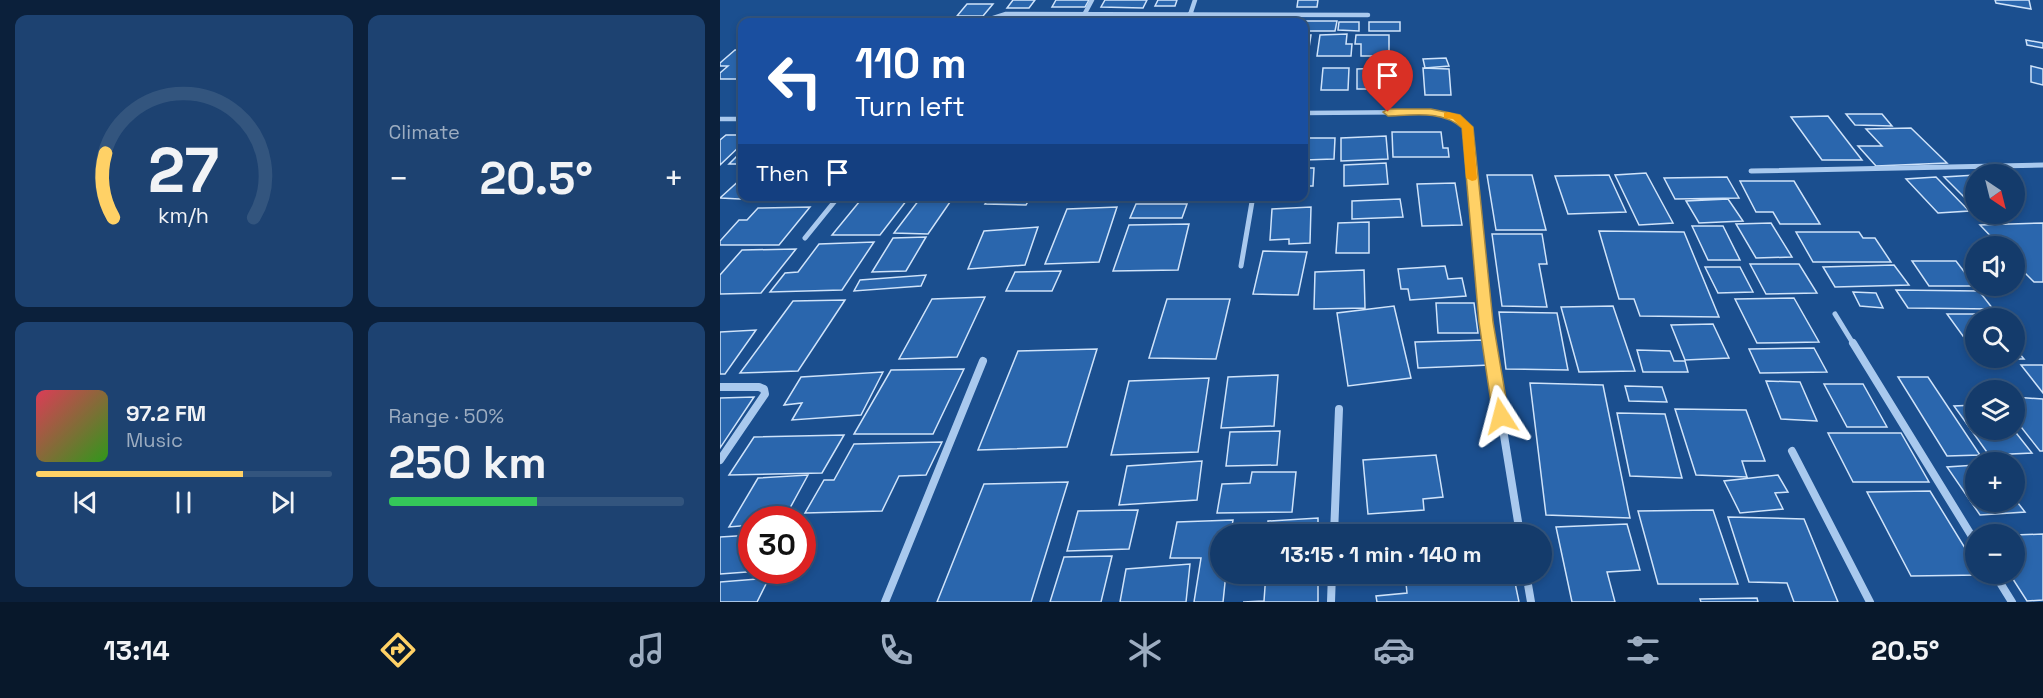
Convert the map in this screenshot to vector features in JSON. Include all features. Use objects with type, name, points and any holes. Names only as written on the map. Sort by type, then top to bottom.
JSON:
[{"type":"street","points":[[1084,15],[1092,0]]},
{"type":"street","points":[[1190,15],[1195,0]]},
{"type":"street","points":[[988,18],[1006,14],[1368,15]]},
{"type":"street","points":[[1308,113],[1431,112],[1456,117],[1467,127],[1486,322],[1518,524]]},
{"type":"street","points":[[720,119],[738,119]]},
{"type":"street","points":[[1751,171],[2043,165]]},
{"type":"street","points":[[805,238],[834,201]]},
{"type":"street","points":[[1241,266],[1252,201]]},
{"type":"street","points":[[1835,314],[1965,525]]},
{"type":"street","points":[[885,602],[983,361]]},
{"type":"street","points":[[720,387],[759,387],[764,389],[765,394],[720,460]]},
{"type":"street","points":[[1334,524],[1339,408]]},
{"type":"street","points":[[1792,451],[1870,602]]},
{"type":"street","points":[[1331,602],[1332,584]]},
{"type":"street","points":[[1528,584],[1531,602]]},
{"type":"street","points":[[2001,584],[2012,602]]},
{"type":"building","points":[[1013,0],[1035,0],[1029,8],[1007,8]]},
{"type":"building","points":[[1056,0],[1089,0],[1085,7],[1052,7]]},
{"type":"building","points":[[1105,0],[1147,0],[1143,8],[1101,7]]},
{"type":"building","points":[[1158,0],[1177,0],[1175,6],[1155,6]]},
{"type":"building","points":[[1298,0],[1318,0],[1317,7],[1297,7]]},
{"type":"building","points":[[1995,0],[2029,0],[2031,9],[1996,3]]},
{"type":"building","points":[[967,4],[993,4],[983,16],[957,16]]},
{"type":"building","points":[[1308,21],[1337,21],[1335,31],[1308,31]]},
{"type":"building","points":[[1339,22],[1359,22],[1359,31],[1338,30]]},
{"type":"building","points":[[1369,22],[1400,22],[1400,31],[1369,31]]},
{"type":"building","points":[[1347,34],[1346,44],[1352,44],[1351,56],[1317,56],[1320,35]]},
{"type":"building","points":[[1308,35],[1311,35],[1308,54]]},
{"type":"building","points":[[1356,35],[1389,35],[1389,56],[1361,56],[1361,44],[1355,44]]},
{"type":"building","points":[[2026,40],[2043,43],[2043,48],[2027,45]]},
{"type":"building","points":[[738,50],[738,79],[720,79],[720,73],[728,66],[720,66],[720,63]]},
{"type":"building","points":[[1446,58],[1449,66],[1425,68],[1423,59]]},
{"type":"building","points":[[2031,66],[2043,69],[2043,85],[2031,82]]},
{"type":"building","points":[[1323,68],[1349,68],[1348,90],[1321,90]]},
{"type":"building","points":[[1380,68],[1381,89],[1357,89],[1357,69]]},
{"type":"building","points":[[1423,68],[1449,69],[1451,95],[1425,95]]},
{"type":"building","points":[[1846,114],[1882,114],[1892,126],[1855,125]]},
{"type":"building","points":[[1828,116],[1862,160],[1822,160],[1791,117]]},
{"type":"building","points":[[1911,128],[1947,163],[1876,166],[1858,146],[1882,146],[1866,129]]},
{"type":"building","points":[[1392,132],[1441,132],[1443,148],[1448,148],[1449,157],[1393,157]]},
{"type":"building","points":[[726,135],[738,135],[738,148],[720,165],[720,140]]},
{"type":"building","points":[[1386,136],[1388,159],[1341,161],[1341,138]]},
{"type":"building","points":[[1308,138],[1335,138],[1334,159],[1308,160]]},
{"type":"building","points":[[738,155],[738,164],[729,164]]},
{"type":"building","points":[[1386,163],[1388,184],[1344,186],[1344,165]]},
{"type":"building","points":[[1308,168],[1314,168],[1313,186],[1308,186]]},
{"type":"building","points":[[1646,173],[1673,223],[1639,225],[1615,175]]},
{"type":"building","points":[[1487,175],[1532,175],[1546,230],[1496,230]]},
{"type":"building","points":[[1609,175],[1626,212],[1568,214],[1555,176]]},
{"type":"building","points":[[1965,176],[1965,198],[1944,177]]},
{"type":"building","points":[[1727,177],[1739,198],[1675,199],[1664,178]]},
{"type":"building","points":[[1936,177],[1965,207],[1965,211],[1938,213],[1906,179]]},
{"type":"building","points":[[1740,181],[1794,181],[1820,224],[1780,224],[1773,212],[1756,212]]},
{"type":"building","points":[[738,182],[738,199],[720,198]]},
{"type":"building","points":[[1455,183],[1462,225],[1422,226],[1417,184]]},
{"type":"building","points":[[1400,199],[1403,217],[1352,219],[1352,201]]},
{"type":"building","points":[[1728,199],[1743,221],[1699,223],[1686,201]]},
{"type":"building","points":[[860,201],[906,201],[880,235],[832,235]]},
{"type":"building","points":[[918,201],[960,201],[950,202],[928,234],[894,233]]},
{"type":"building","points":[[987,201],[1028,201],[1026,205],[985,204]]},
{"type":"building","points":[[1136,204],[1187,204],[1182,218],[1130,218]]},
{"type":"building","points":[[810,207],[779,245],[720,245],[720,241],[739,220],[747,220],[758,208]]},
{"type":"building","points":[[1117,207],[1099,262],[1045,264],[1067,209]]},
{"type":"building","points":[[1311,207],[1310,243],[1289,244],[1289,239],[1270,240],[1272,209]]},
{"type":"building","points":[[1369,222],[1369,253],[1336,253],[1338,223]]},
{"type":"building","points":[[1771,223],[1792,257],[1756,258],[1736,224]]},
{"type":"building","points":[[2043,223],[2043,282],[2034,282],[2025,273],[2025,236],[1990,236],[1980,225]]},
{"type":"building","points":[[1189,224],[1178,270],[1113,271],[1129,225]]},
{"type":"building","points":[[1692,226],[1723,226],[1740,260],[1708,260]]},
{"type":"building","points":[[1038,227],[1025,265],[968,269],[984,231]]},
{"type":"building","points":[[1599,231],[1684,232],[1719,317],[1640,316],[1634,299],[1619,299]]},
{"type":"building","points":[[1796,232],[1859,232],[1863,238],[1875,238],[1891,262],[1813,262]]},
{"type":"building","points":[[1492,234],[1542,234],[1547,264],[1539,264],[1547,307],[1502,306]]},
{"type":"building","points":[[926,237],[906,271],[872,272],[893,238]]},
{"type":"building","points":[[874,242],[842,290],[770,292],[785,273],[798,272],[819,244]]},
{"type":"building","points":[[796,249],[761,293],[720,294],[720,275],[742,250]]},
{"type":"building","points":[[1263,251],[1307,252],[1298,295],[1253,294]]},
{"type":"building","points":[[1912,261],[1956,261],[1965,273],[1965,286],[1929,286]]},
{"type":"building","points":[[1750,264],[1799,264],[1817,293],[1766,294]]},
{"type":"building","points":[[1894,265],[1909,285],[1835,287],[1823,267]]},
{"type":"building","points":[[1445,266],[1448,279],[1462,278],[1466,296],[1410,300],[1408,289],[1401,289],[1398,269]]},
{"type":"building","points":[[1705,267],[1740,267],[1753,292],[1718,293]]},
{"type":"building","points":[[1364,270],[1365,308],[1314,309],[1315,272]]},
{"type":"building","points":[[1061,271],[1052,291],[1006,291],[1015,272]]},
{"type":"building","points":[[926,275],[921,286],[854,291],[860,280]]},
{"type":"building","points":[[1896,290],[1965,291],[1965,296],[1983,296],[1992,308],[1965,309],[1908,308]]},
{"type":"building","points":[[1853,292],[1876,293],[1883,308],[1860,306]]},
{"type":"building","points":[[985,297],[957,357],[899,359],[932,299]]},
{"type":"building","points":[[1794,298],[1819,342],[1757,343],[1735,299]]},
{"type":"building","points":[[1167,299],[1230,299],[1216,359],[1149,358]]},
{"type":"building","points":[[845,300],[798,371],[740,373],[793,301]]},
{"type":"building","points":[[1436,303],[1474,303],[1478,333],[1438,333]]},
{"type":"building","points":[[1394,306],[1411,378],[1348,386],[1337,313]]},
{"type":"building","points":[[1613,306],[1635,371],[1579,372],[1561,307]]},
{"type":"building","points":[[1499,312],[1557,313],[1568,370],[1506,369]]},
{"type":"building","points":[[1947,314],[1965,314],[1965,339]]},
{"type":"building","points":[[1713,324],[1729,358],[1685,360],[1671,325]]},
{"type":"building","points":[[756,330],[725,374],[720,374],[720,332]]},
{"type":"building","points":[[1485,340],[1490,365],[1418,368],[1415,342]]},
{"type":"building","points":[[1814,348],[1827,372],[1760,373],[1749,349]]},
{"type":"building","points":[[1097,349],[1067,447],[978,450],[1018,351]]},
{"type":"building","points":[[1637,350],[1670,351],[1674,361],[1685,361],[1688,372],[1643,372]]},
{"type":"building","points":[[2025,365],[2043,365],[2043,393],[2023,368]]},
{"type":"building","points":[[964,369],[933,434],[854,434],[891,370]]},
{"type":"building","points":[[883,372],[861,415],[792,420],[802,403],[784,405],[801,377]]},
{"type":"building","points":[[1278,375],[1274,426],[1221,428],[1228,377]]},
{"type":"building","points":[[1898,377],[1928,377],[1965,432],[1965,440],[1970,440],[1978,452],[1947,456]]},
{"type":"building","points":[[1209,378],[1198,452],[1111,455],[1129,381]]},
{"type":"building","points":[[1766,381],[1800,382],[1817,421],[1781,419]]},
{"type":"building","points":[[1530,383],[1603,385],[1630,518],[1546,515]]},
{"type":"building","points":[[1824,384],[1863,384],[1887,427],[1847,427]]},
{"type":"building","points":[[1625,386],[1662,387],[1667,402],[1629,401]]},
{"type":"building","points":[[754,397],[720,448],[720,398]]},
{"type":"building","points":[[2025,398],[2043,399],[2043,451],[2040,451],[2025,432]]},
{"type":"building","points":[[1954,406],[1965,406],[1965,421]]},
{"type":"building","points":[[1675,409],[1746,410],[1765,461],[1742,461],[1747,477],[1696,475]]},
{"type":"building","points":[[1617,413],[1665,414],[1682,478],[1630,476]]},
{"type":"building","points":[[1280,431],[1277,465],[1226,466],[1230,432]]},
{"type":"building","points":[[1828,433],[1901,433],[1929,482],[1853,482]]},
{"type":"building","points":[[844,435],[822,473],[729,475],[754,437]]},
{"type":"building","points":[[1978,440],[2022,440],[2032,453],[2025,452],[1987,452]]},
{"type":"building","points":[[942,442],[926,475],[899,476],[882,511],[816,513],[816,506],[809,506],[824,480],[834,480],[854,444]]},
{"type":"building","points":[[1436,455],[1443,497],[1423,499],[1424,510],[1368,514],[1363,460]]},
{"type":"building","points":[[1202,461],[1197,500],[1119,505],[1127,466]]},
{"type":"building","points":[[1965,466],[1965,493],[1947,467]]},
{"type":"building","points":[[1252,472],[1296,472],[1292,512],[1217,513],[1222,484],[1250,483]]},
{"type":"building","points":[[808,475],[791,506],[741,506],[758,478]]},
{"type":"building","points":[[1778,475],[1788,492],[1775,493],[1783,509],[1740,513],[1724,481]]},
{"type":"building","points":[[1068,482],[1031,602],[937,602],[984,484]]},
{"type":"building","points":[[1930,491],[1965,548],[1965,575],[1911,576],[1867,492]]},
{"type":"building","points":[[1138,510],[1129,549],[1067,551],[1078,511]]},
{"type":"building","points":[[1713,510],[1738,584],[1658,584],[1638,511]]},
{"type":"building","points":[[738,512],[738,526],[729,527]]},
{"type":"building","points":[[1978,512],[2025,512],[1980,515]]},
{"type":"building","points":[[1728,517],[1804,519],[1838,602],[1794,602],[1787,583],[1749,582]]},
{"type":"building","points":[[1318,518],[1318,524],[1268,524],[1268,521]]},
{"type":"building","points":[[1233,520],[1232,524],[1210,524],[1210,584],[1225,584],[1223,602],[1194,602],[1201,558],[1170,558],[1177,522]]},
{"type":"building","points":[[1627,524],[1640,570],[1607,572],[1615,602],[1572,602],[1556,527]]},
{"type":"building","points":[[2043,534],[2043,600],[2027,601],[2016,584],[2025,584],[2025,535]]},
{"type":"building","points":[[738,536],[738,573],[720,574],[720,537]]},
{"type":"building","points":[[1112,556],[1101,602],[1050,602],[1064,557]]},
{"type":"building","points":[[1190,564],[1186,602],[1120,602],[1126,569]]},
{"type":"building","points":[[738,581],[738,584],[766,584],[757,602],[720,602],[720,582]]},
{"type":"building","points":[[1265,584],[1318,584],[1318,602],[1243,602],[1264,601]]},
{"type":"building","points":[[1406,584],[1515,584],[1519,602],[1377,602],[1376,596],[1407,593]]},
{"type":"building","points":[[1757,598],[1758,602],[1701,602],[1700,599]]},
{"type":"slow traffic","points":[[1448,115],[1456,117],[1467,127],[1472,178]]},
{"type":"route","points":[[1388,112],[1431,112],[1456,117],[1467,127],[1486,322],[1501,416]]}]
